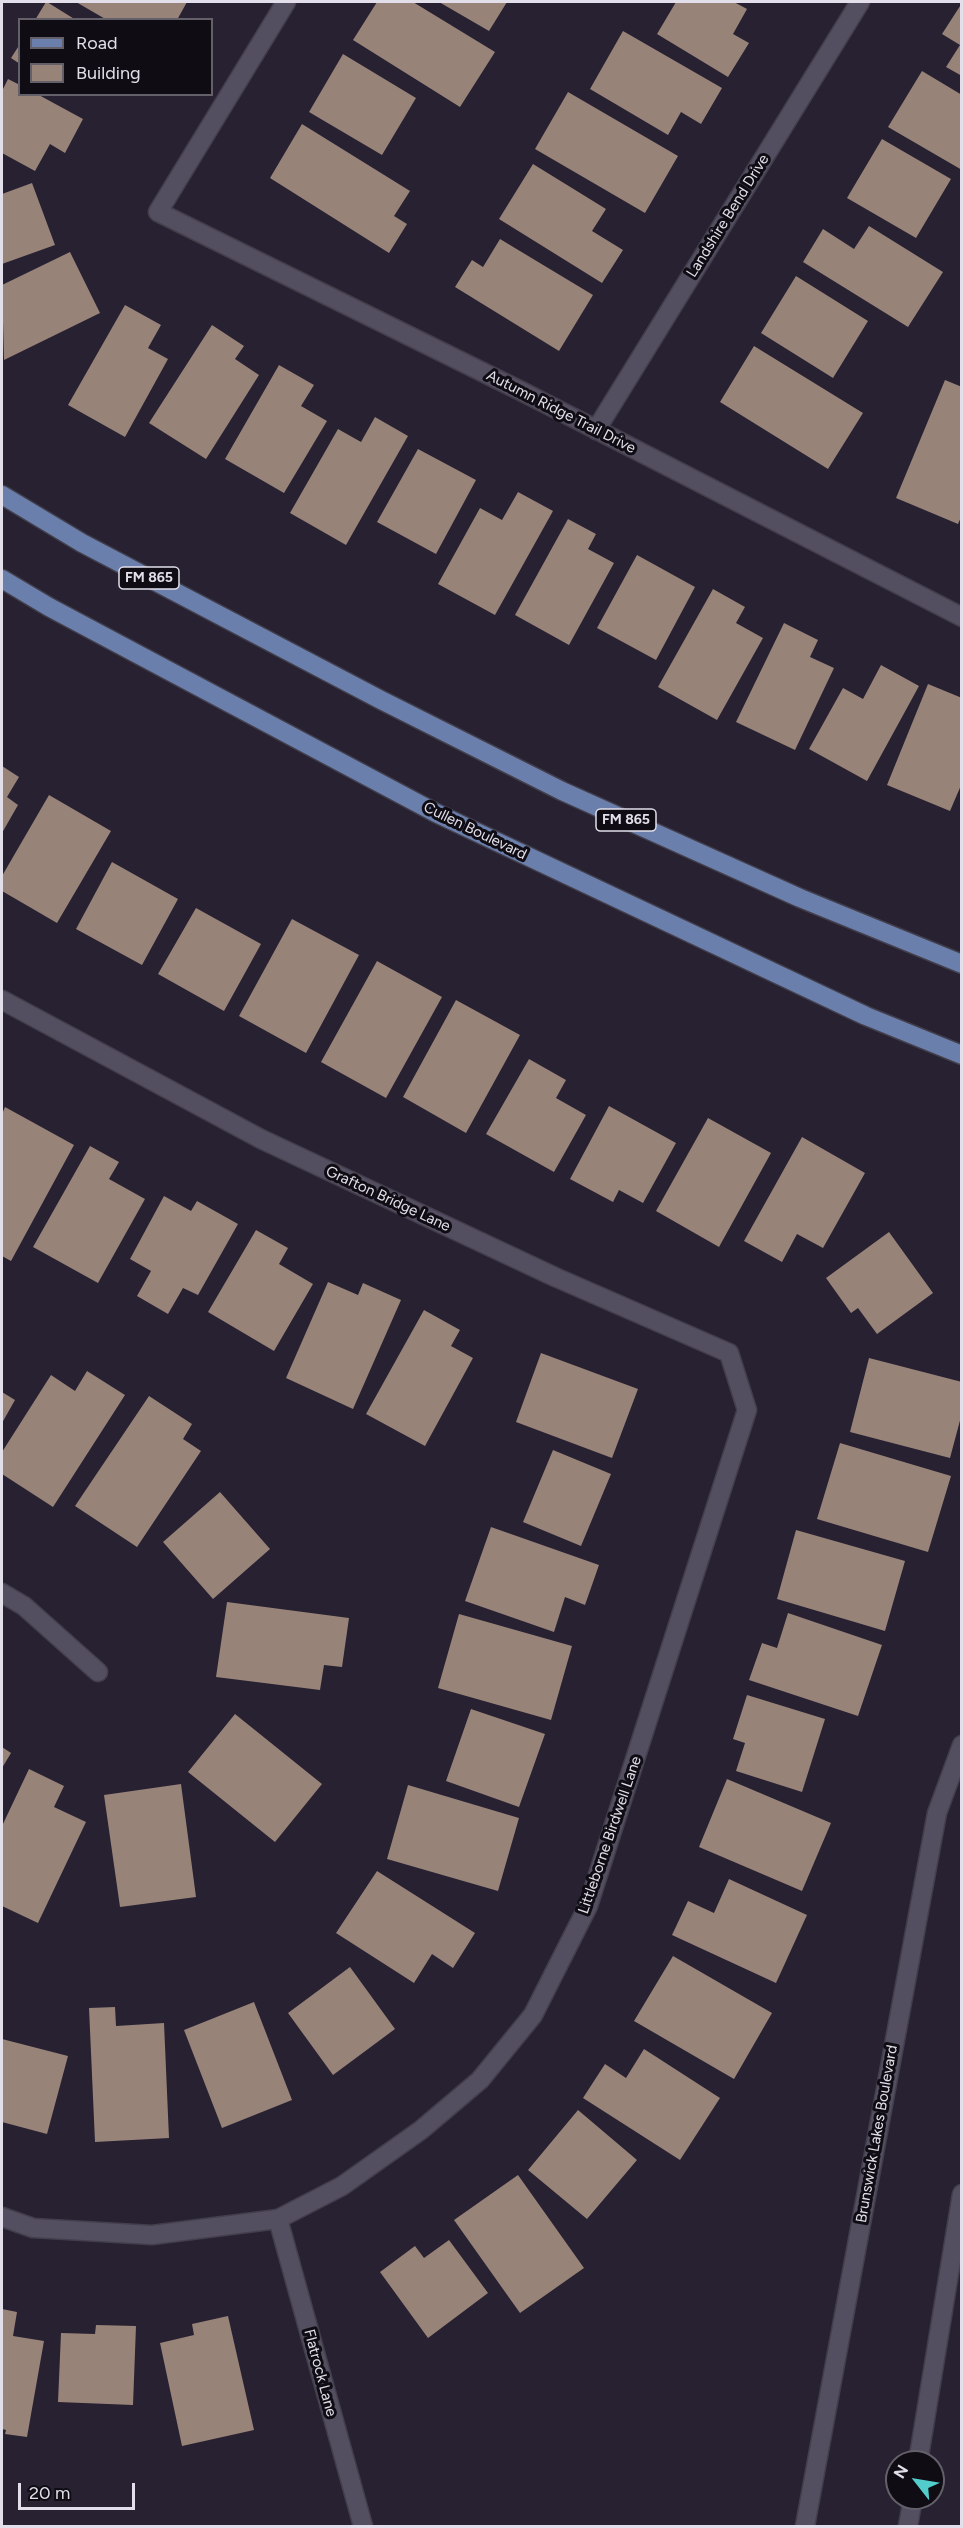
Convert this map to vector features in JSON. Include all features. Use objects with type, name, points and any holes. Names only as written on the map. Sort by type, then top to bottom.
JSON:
[{"type":"main road","name":"FM 865","points":[[2,495],[103,554],[562,791],[800,898],[962,964]]},
{"type":"main road","name":"Cullen Boulevard","points":[[2,579],[50,607],[436,813],[866,1016],[962,1055]]},
{"type":"street","name":"Autumn Ridge Trail Drive","points":[[286,2],[158,212],[596,430],[962,617]]},
{"type":"street","name":"Landshire Bend Drive","points":[[596,430],[860,2]]},
{"type":"street","name":"Grafton Bridge Lane","points":[[2,1000],[261,1139],[544,1272],[729,1353],[747,1410]]},
{"type":"street","name":"Littleborne Birdwell Lane","points":[[2,2217],[33,2228],[152,2235],[278,2219],[342,2186],[421,2130],[480,2080],[533,2015],[588,1906],[747,1410]]},
{"type":"street","points":[[2,1593],[24,1606],[98,1672]]},
{"type":"street","name":"Brunswick Lakes Boulevard","points":[[805,2526],[937,1813],[962,1745]]},
{"type":"street","points":[[920,2450],[962,2194]]},
{"type":"street","name":"Flatrock Lane","points":[[278,2219],[363,2526]]},
{"type":"street","points":[[908,2526],[911,2510]]},
{"type":"building","points":[[47,2],[73,18],[36,18]]},
{"type":"building","points":[[76,2],[187,2],[178,18],[104,18]]},
{"type":"building","points":[[377,2],[413,2],[495,52],[460,107],[353,40]]},
{"type":"building","points":[[439,2],[507,2],[489,31]]},
{"type":"building","points":[[676,2],[734,2],[747,9],[733,34],[749,43],[728,77],[657,34]]},
{"type":"building","points":[[962,3],[962,76],[946,67],[960,45],[942,34]]},
{"type":"building","points":[[623,31],[722,88],[701,124],[681,112],[668,135],[590,89]]},
{"type":"building","points":[[18,47],[18,63],[11,58]]},
{"type":"building","points":[[343,54],[416,98],[382,155],[309,112]]},
{"type":"building","points":[[922,71],[962,95],[962,170],[888,127]]},
{"type":"building","points":[[8,79],[18,84],[18,96],[41,96],[83,119],[65,153],[50,144],[35,171],[2,153],[2,91]]},
{"type":"building","points":[[568,92],[678,156],[645,213],[535,149]]},
{"type":"building","points":[[302,124],[410,191],[394,216],[407,224],[389,253],[270,178]]},
{"type":"building","points":[[882,139],[951,179],[916,238],[847,198]]},
{"type":"building","points":[[533,164],[606,209],[592,231],[623,250],[602,283],[499,219]]},
{"type":"building","points":[[32,183],[55,245],[2,264],[2,194]]},
{"type":"building","points":[[869,226],[943,272],[908,327],[803,262],[823,229],[854,249]]},
{"type":"building","points":[[500,239],[593,295],[559,351],[455,287],[472,260],[483,267]]},
{"type":"building","points":[[70,252],[100,313],[4,360],[2,285]]},
{"type":"building","points":[[796,276],[868,321],[833,378],[761,333]]},
{"type":"building","points":[[125,305],[161,325],[148,348],[168,359],[125,437],[68,405]]},
{"type":"building","points":[[212,325],[244,346],[235,359],[259,375],[206,459],[149,423]]},
{"type":"building","points":[[754,346],[863,413],[828,469],[720,402]]},
{"type":"building","points":[[279,365],[314,385],[301,406],[327,421],[284,493],[225,459]]},
{"type":"building","points":[[945,380],[962,387],[962,515],[958,524],[896,498]]},
{"type":"building","points":[[375,417],[408,436],[346,545],[290,513],[338,429],[361,442]]},
{"type":"building","points":[[418,449],[476,480],[436,554],[377,522]]},
{"type":"building","points":[[518,492],[553,511],[495,615],[438,584],[480,508],[502,520]]},
{"type":"building","points":[[568,519],[596,534],[588,549],[614,563],[569,645],[515,615]]},
{"type":"building","points":[[637,555],[695,587],[656,660],[597,628]]},
{"type":"building","points":[[713,589],[745,607],[736,623],[763,638],[717,720],[658,687]]},
{"type":"building","points":[[784,623],[818,640],[810,657],[834,668],[795,750],[736,722]]},
{"type":"building","points":[[881,665],[919,686],[867,781],[809,749],[843,688],[863,699]]},
{"type":"building","points":[[928,684],[962,698],[962,783],[950,811],[887,785]]},
{"type":"building","points":[[2,766],[19,777],[7,797],[18,805],[2,833]]},
{"type":"building","points":[[49,795],[111,831],[57,923],[2,891],[2,876]]},
{"type":"building","points":[[112,862],[178,899],[142,965],[76,929]]},
{"type":"building","points":[[196,908],[261,944],[224,1011],[158,974]]},
{"type":"building","points":[[292,919],[359,955],[306,1053],[239,1016]]},
{"type":"building","points":[[377,961],[442,997],[386,1098],[321,1062]]},
{"type":"building","points":[[456,1000],[520,1035],[466,1133],[403,1097]]},
{"type":"building","points":[[529,1059],[566,1080],[556,1098],[586,1115],[554,1172],[486,1134]]},
{"type":"building","points":[[609,1106],[676,1143],[643,1203],[619,1190],[613,1202],[570,1179]]},
{"type":"building","points":[[5,1107],[74,1145],[11,1261],[2,1256],[2,1114]]},
{"type":"building","points":[[708,1118],[771,1153],[719,1247],[656,1211]]},
{"type":"building","points":[[802,1137],[865,1173],[823,1248],[797,1234],[782,1262],[744,1241]]},
{"type":"building","points":[[90,1146],[119,1162],[109,1179],[145,1199],[98,1283],[33,1247]]},
{"type":"building","points":[[164,1196],[191,1211],[197,1201],[238,1224],[198,1295],[183,1288],[168,1314],[137,1296],[151,1271],[130,1259]]},
{"type":"building","points":[[256,1230],[288,1248],[279,1264],[313,1284],[274,1351],[208,1312]]},
{"type":"building","points":[[889,1232],[933,1293],[877,1334],[858,1308],[851,1313],[826,1278]]},
{"type":"building","points":[[328,1282],[358,1295],[363,1283],[401,1300],[353,1409],[286,1378]]},
{"type":"building","points":[[424,1310],[460,1330],[451,1346],[473,1358],[425,1446],[366,1414]]},
{"type":"building","points":[[541,1353],[638,1389],[612,1458],[516,1422]]},
{"type":"building","points":[[869,1358],[962,1382],[962,1413],[950,1458],[850,1432]]},
{"type":"building","points":[[87,1371],[125,1395],[53,1507],[2,1474],[2,1452],[51,1375],[75,1391]]},
{"type":"building","points":[[2,1392],[15,1400],[2,1423]]},
{"type":"building","points":[[149,1396],[192,1424],[183,1439],[201,1451],[137,1547],[75,1506]]},
{"type":"building","points":[[840,1443],[951,1476],[928,1552],[817,1519]]},
{"type":"building","points":[[553,1450],[611,1474],[581,1546],[523,1522]]},
{"type":"building","points":[[220,1492],[270,1549],[213,1599],[163,1542]]},
{"type":"building","points":[[491,1527],[599,1565],[585,1605],[565,1597],[554,1632],[465,1601]]},
{"type":"building","points":[[796,1530],[905,1561],[885,1631],[777,1599]]},
{"type":"building","points":[[227,1602],[349,1618],[342,1667],[324,1665],[320,1690],[216,1677]]},
{"type":"building","points":[[788,1613],[882,1645],[858,1716],[749,1680],[762,1643],[777,1648]]},
{"type":"building","points":[[459,1614],[572,1646],[551,1720],[438,1688]]},
{"type":"building","points":[[747,1695],[825,1719],[802,1792],[736,1771],[745,1743],[733,1739]]},
{"type":"building","points":[[471,1709],[545,1734],[519,1807],[446,1781]]},
{"type":"building","points":[[235,1714],[322,1784],[275,1842],[188,1772]]},
{"type":"building","points":[[2,1747],[11,1753],[2,1768]]},
{"type":"building","points":[[29,1769],[64,1786],[54,1807],[86,1822],[38,1923],[2,1906],[2,1826]]},
{"type":"building","points":[[727,1779],[831,1823],[802,1891],[699,1847]]},
{"type":"building","points":[[181,1784],[196,1897],[120,1907],[104,1795]]},
{"type":"building","points":[[408,1785],[519,1818],[498,1891],[387,1859]]},
{"type":"building","points":[[377,1871],[475,1933],[453,1968],[432,1954],[414,1983],[336,1933]]},
{"type":"building","points":[[729,1879],[807,1915],[776,1983],[672,1935],[688,1901],[714,1913]]},
{"type":"building","points":[[673,1956],[772,2013],[734,2079],[634,2021]]},
{"type":"building","points":[[350,1967],[395,2029],[333,2075],[288,2013]]},
{"type":"building","points":[[254,2002],[292,2100],[222,2128],[184,2030]]},
{"type":"building","points":[[115,2007],[116,2026],[164,2023],[169,2138],[95,2142],[89,2008]]},
{"type":"building","points":[[2,2039],[68,2056],[47,2134],[2,2122]]},
{"type":"building","points":[[644,2049],[720,2098],[680,2160],[583,2098],[605,2064],[626,2078]]},
{"type":"building","points":[[578,2110],[637,2160],[587,2219],[528,2170]]},
{"type":"building","points":[[518,2175],[584,2268],[520,2313],[454,2220]]},
{"type":"building","points":[[449,2240],[488,2293],[428,2338],[380,2272],[415,2246],[424,2258]]},
{"type":"building","points":[[2,2309],[17,2312],[13,2336],[44,2341],[27,2437],[5,2434],[6,2430],[2,2429]]},
{"type":"building","points":[[228,2316],[254,2430],[182,2446],[160,2343],[194,2335],[192,2324]]},
{"type":"building","points":[[96,2325],[136,2326],[133,2405],[58,2402],[61,2333],[95,2334]]}]
